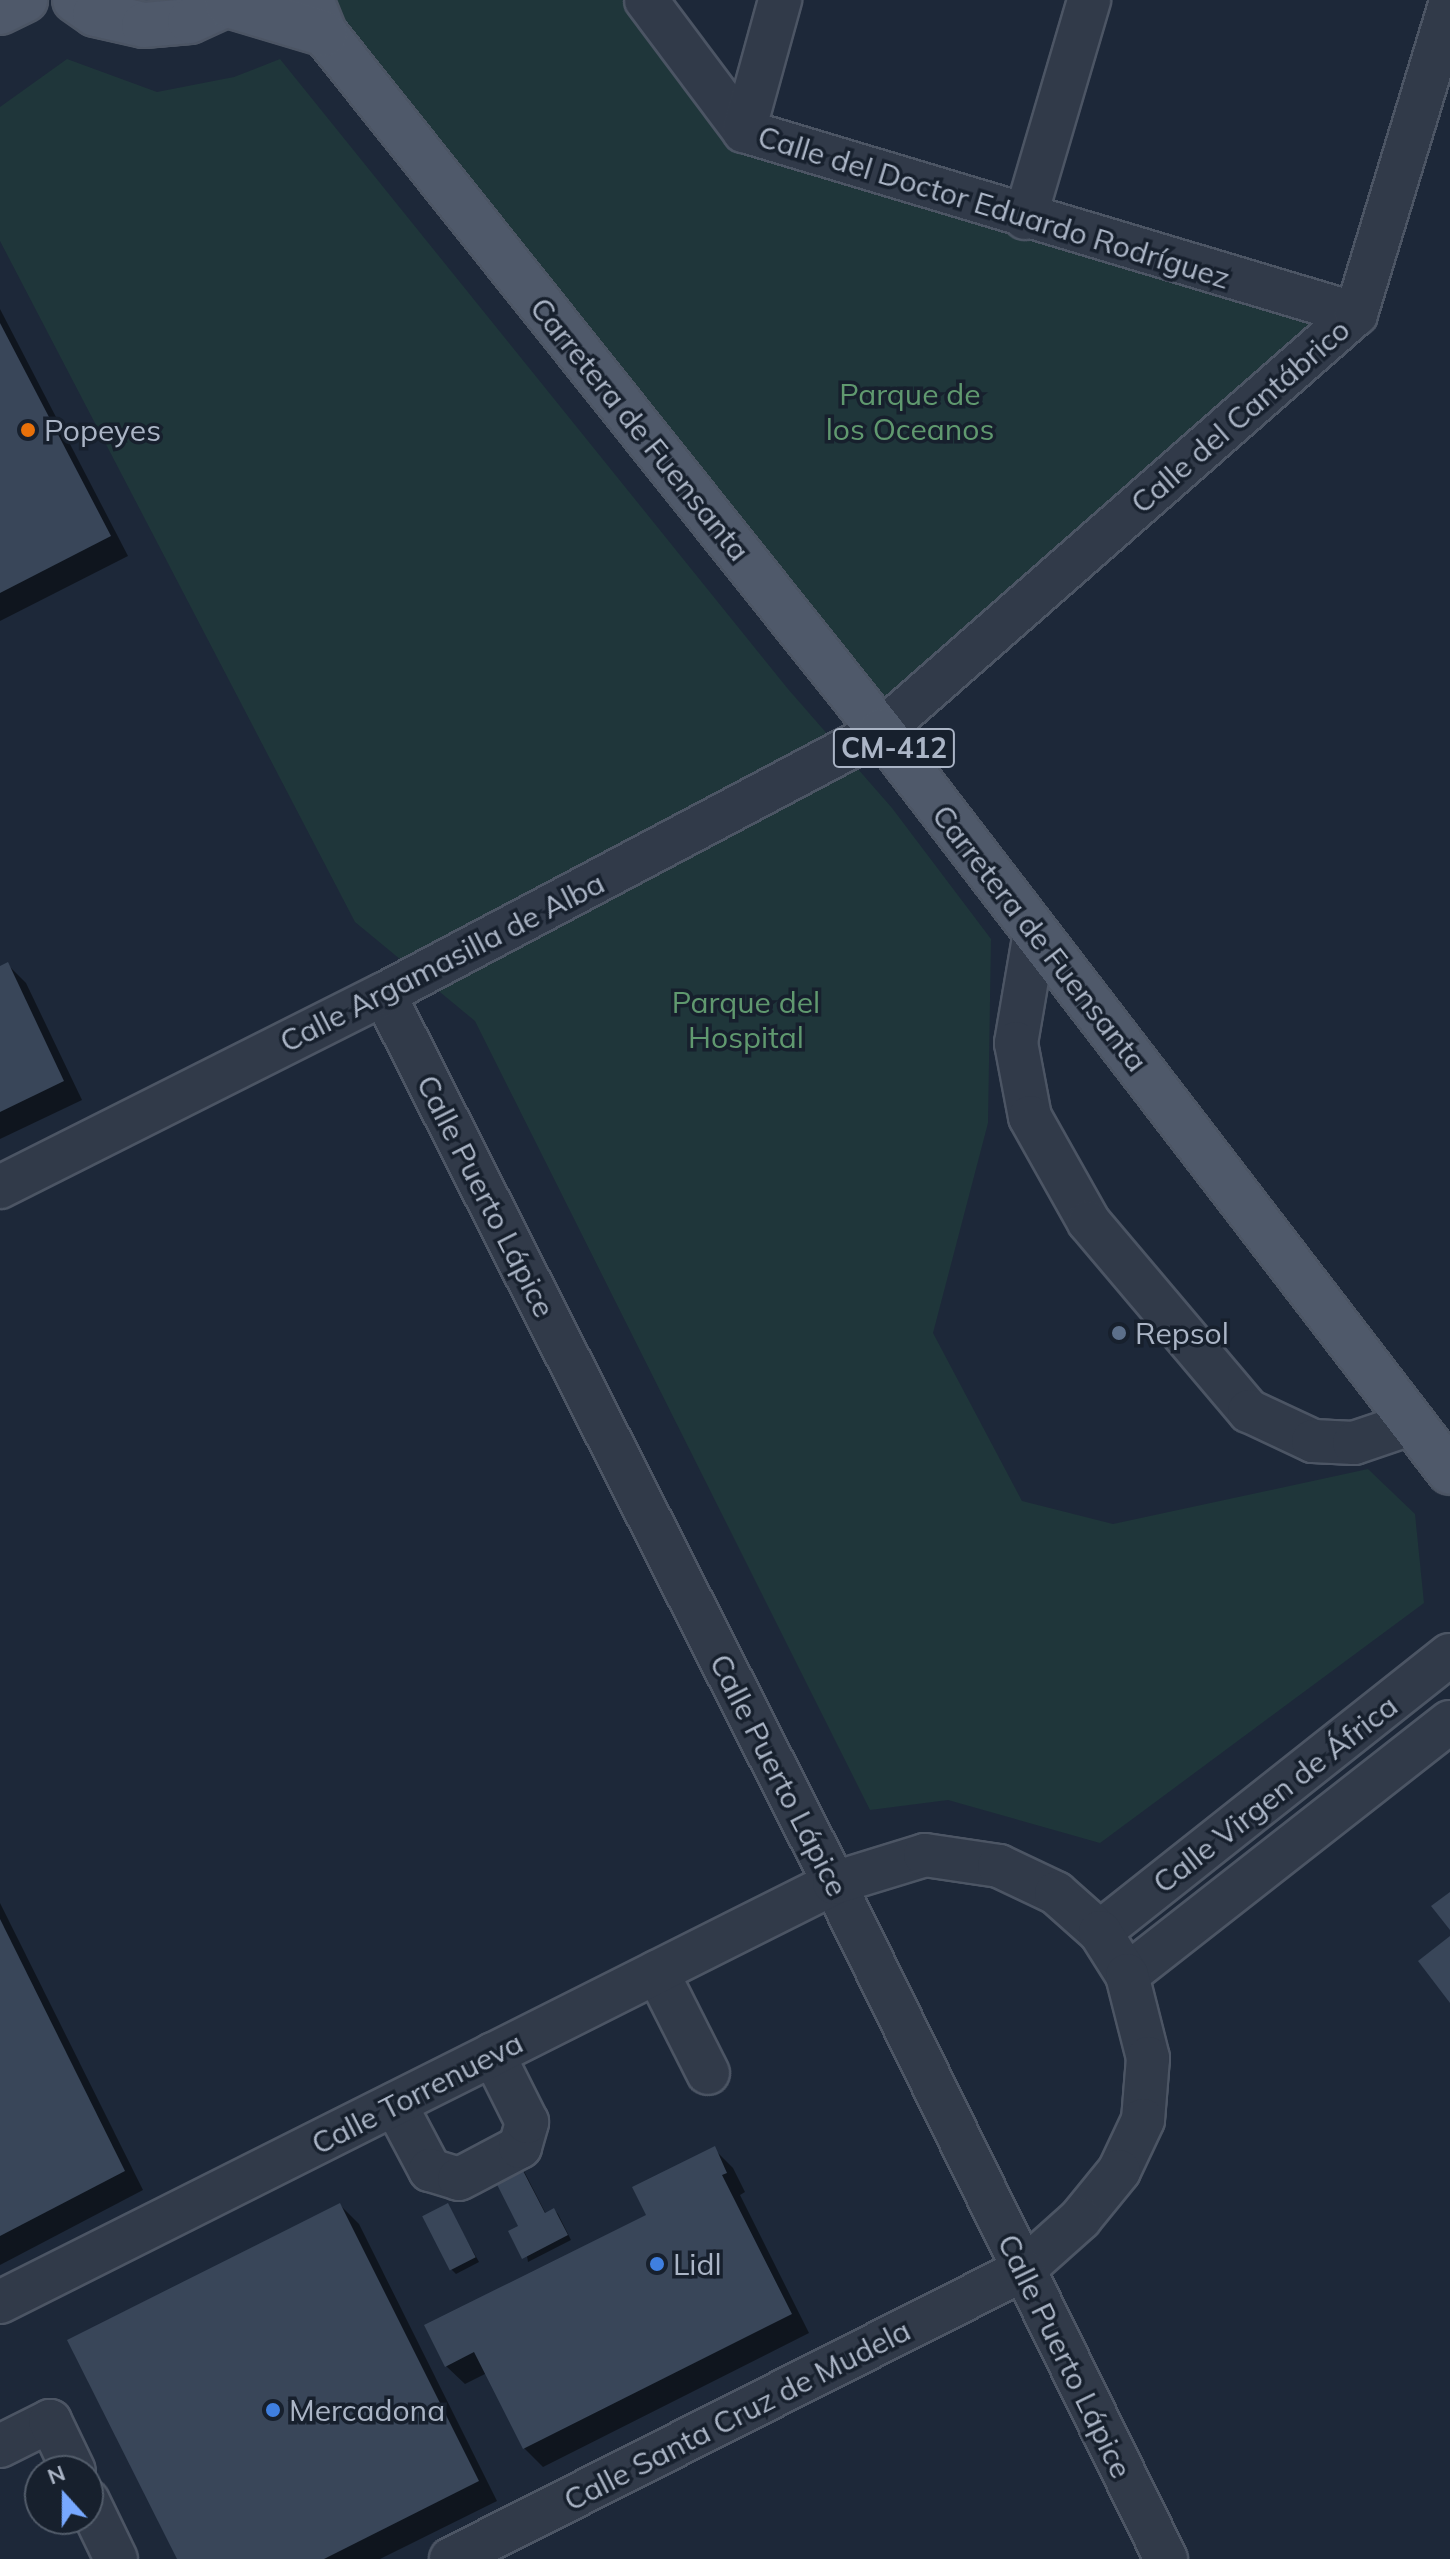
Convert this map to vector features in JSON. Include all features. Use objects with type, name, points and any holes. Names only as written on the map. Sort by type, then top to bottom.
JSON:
[{"type":"main road","points":[[0,12],[25,0]]},
{"type":"main road","points":[[75,0],[95,14],[144,25],[190,21],[232,3]]},
{"type":"main road","name":"Carretera de Fuensanta","points":[[232,3],[318,17],[881,731],[1450,1472]]},
{"type":"street","name":"Calle del Doctor Eduardo Rodríguez","points":[[646,0],[744,131],[1025,218],[1356,314]]},
{"type":"street","points":[[744,131],[780,0]]},
{"type":"street","points":[[1025,218],[1089,0]]},
{"type":"street","name":"Calle del Cantábrico","points":[[881,731],[1356,314],[1450,5]]},
{"type":"street","name":"Calle Argamasilla de Alba","points":[[0,1187],[384,994],[881,731]]},
{"type":"street","points":[[1035,932],[1016,1043],[1030,1117],[1089,1222],[1249,1411],[1313,1441],[1354,1443],[1413,1423]]},
{"type":"street","name":"Calle Puerto Lápice","points":[[384,994],[834,1883],[1166,2559]]},
{"type":"street","name":"Calle Virgen de África","points":[[1100,1932],[1450,1655]]},
{"type":"street","name":"Calle Virgen de África","points":[[1127,1975],[1450,1722]]},
{"type":"street","name":"Calle Torrenueva","points":[[0,2302],[834,1883],[925,1855],[999,1866],[1056,1893],[1100,1932],[1127,1975]]},
{"type":"street","points":[[657,1972],[708,2073]]},
{"type":"street","name":"Calle Santa Cruz de Mudela","points":[[451,2559],[1023,2270],[1080,2219],[1119,2171],[1143,2120],[1148,2058],[1127,1975]]},
{"type":"street","points":[[395,2104],[430,2170],[459,2179],[520,2147],[527,2122],[493,2054]]},
{"type":"street","points":[[0,2446],[50,2421],[66,2455]]},
{"type":"street","points":[[104,2534],[116,2559]]},
{"type":"green space","name":"Parque de los Oceanos","points":[[311,0],[646,0],[744,131],[1356,314],[881,731]]},
{"type":"green space","name":"Parque del Hospital","points":[[67,59],[157,92],[234,77],[280,59],[788,689],[892,808],[991,939],[988,1123],[933,1333],[1022,1501],[1113,1524],[1368,1469],[1415,1514],[1424,1603],[1100,1843],[948,1800],[870,1810],[475,1021],[355,922],[0,241],[0,107]]},
{"type":"building","name":"Popeyes","points":[[0,323],[111,536],[0,593]]},
{"type":"building","points":[[8,962],[64,1081],[0,1112],[0,966]]},
{"type":"building","points":[[1450,1892],[1450,1930],[1431,1906]]},
{"type":"building","points":[[0,1919],[125,2171],[0,2236]]},
{"type":"building","points":[[1450,1936],[1450,2003],[1418,1961]]},
{"type":"building","points":[[503,2132],[545,2213],[554,2208],[568,2235],[522,2259],[508,2231],[518,2226],[477,2145]]},
{"type":"building","name":"Lidl","points":[[715,2146],[727,2173],[722,2175],[792,2314],[523,2449],[474,2352],[445,2367],[424,2325],[646,2215],[632,2187]]},
{"type":"building","name":"Mercadona","points":[[340,2203],[479,2481],[324,2559],[177,2559],[67,2340]]},
{"type":"building","points":[[448,2203],[476,2257],[450,2271],[422,2216]]},
{"type":"place","name":"Popeyes","points":[[28,430]]},
{"type":"place","name":"Repsol","points":[[1119,1333]]},
{"type":"place","name":"Lidl","points":[[657,2264]]},
{"type":"place","name":"Mercadona","points":[[273,2410]]}]
